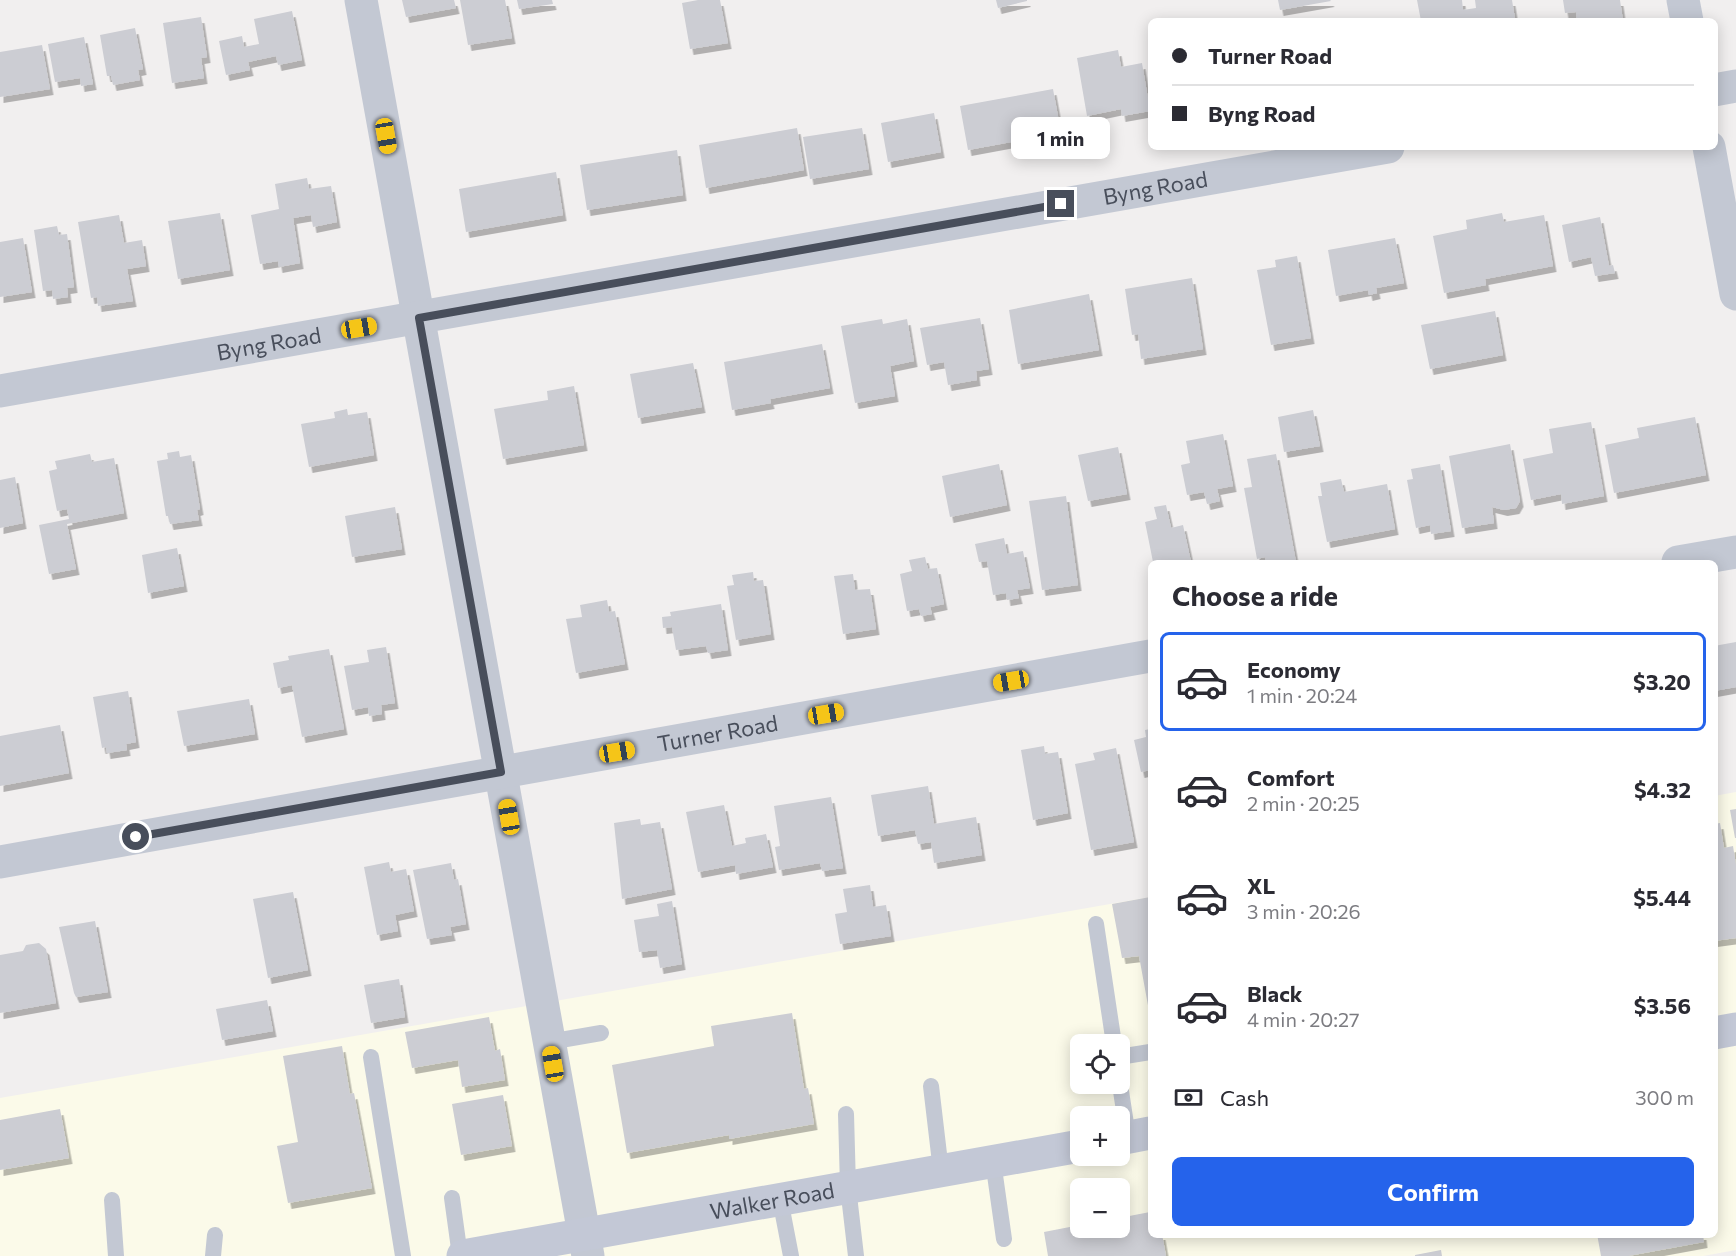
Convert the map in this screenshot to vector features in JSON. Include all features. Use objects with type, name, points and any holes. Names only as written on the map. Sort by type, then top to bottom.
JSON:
[{"type":"main road","points":[[1718,1032],[1736,1029]]},
{"type":"main road","name":"Walker Road","points":[[461,1256],[586,1245],[780,1199],[1070,1148]]},
{"type":"street","points":[[361,0],[586,1245]]},
{"type":"street","points":[[1683,0],[1686,18]]},
{"type":"street","points":[[1718,89],[1736,86]]},
{"type":"street","name":"Byng Road","points":[[0,391],[1371,150]]},
{"type":"street","points":[[1710,150],[1736,294]]},
{"type":"street","points":[[1690,560],[1736,552]]},
{"type":"street","name":"Turner Road","points":[[0,862],[1148,656]]},
{"type":"lane","points":[[1096,924],[1112,1034]]},
{"type":"lane","points":[[549,1042],[601,1033]]},
{"type":"lane","points":[[1130,1055],[1148,1052]]},
{"type":"lane","points":[[371,1057],[403,1256]]},
{"type":"lane","points":[[931,1086],[941,1171]]},
{"type":"lane","points":[[1123,1094],[1132,1137]]},
{"type":"lane","points":[[846,1114],[848,1187],[856,1256]]},
{"type":"lane","points":[[993,1161],[1004,1239]]},
{"type":"lane","points":[[452,1198],[461,1256]]},
{"type":"lane","points":[[780,1199],[791,1256]]},
{"type":"lane","points":[[112,1200],[116,1256]]},
{"type":"lane","points":[[213,1256],[215,1235]]},
{"type":"shaded area","points":[[1736,792],[1736,1250],[1703,1256],[0,1256],[0,1098],[1148,897],[1148,1238],[1718,1238],[1718,795]]},
{"type":"building","points":[[402,0],[454,0],[456,8],[406,17]]},
{"type":"building","points":[[460,0],[505,0],[512,38],[468,45]]},
{"type":"building","points":[[517,0],[552,0],[553,4],[519,9]]},
{"type":"building","points":[[720,0],[728,43],[690,49],[682,3]]},
{"type":"building","points":[[996,0],[1027,0],[1027,1],[998,8]]},
{"type":"building","points":[[1278,0],[1330,0],[1331,1],[1280,10]]},
{"type":"building","points":[[1417,0],[1462,0],[1463,10],[1476,8],[1475,0],[1512,0],[1515,18],[1420,18]]},
{"type":"building","points":[[1563,0],[1620,0],[1623,18],[1577,18],[1576,12],[1565,13]]},
{"type":"building","points":[[292,11],[302,60],[278,65],[276,56],[248,62],[250,70],[226,75],[219,41],[242,36],[244,47],[259,44],[254,19]]},
{"type":"building","points":[[201,17],[207,57],[201,58],[204,78],[172,83],[163,23]]},
{"type":"building","points":[[135,28],[143,69],[138,70],[140,80],[113,85],[111,76],[107,76],[100,35]]},
{"type":"building","points":[[84,37],[93,84],[81,86],[80,78],[55,82],[48,44]]},
{"type":"building","points":[[42,45],[50,89],[0,97],[0,52]]},
{"type":"building","points":[[1118,50],[1121,67],[1142,63],[1148,111],[1122,116],[1121,109],[1087,116],[1077,58]]},
{"type":"building","points":[[1053,89],[1061,133],[968,150],[960,106]]},
{"type":"building","points":[[934,113],[941,152],[888,162],[881,123]]},
{"type":"building","points":[[797,128],[804,170],[706,188],[699,145]]},
{"type":"building","points":[[862,128],[869,169],[810,179],[803,137]]},
{"type":"building","points":[[677,150],[683,195],[587,210],[580,165]]},
{"type":"building","points":[[556,172],[563,215],[466,232],[459,189]]},
{"type":"building","points":[[307,178],[309,189],[331,186],[337,222],[313,227],[311,215],[293,218],[300,263],[279,267],[278,261],[260,264],[251,215],[279,209],[275,184]]},
{"type":"building","points":[[220,213],[230,270],[178,279],[168,221]]},
{"type":"building","points":[[1502,213],[1504,222],[1544,215],[1553,266],[1485,279],[1486,285],[1444,293],[1433,236],[1467,229],[1466,220]]},
{"type":"building","points":[[119,215],[124,243],[142,240],[146,266],[127,269],[133,301],[98,306],[97,297],[91,298],[78,222]]},
{"type":"building","points":[[1600,217],[1609,266],[1613,265],[1615,273],[1595,276],[1591,257],[1569,262],[1562,225]]},
{"type":"building","points":[[57,226],[59,235],[67,234],[74,287],[67,288],[68,297],[53,299],[52,290],[43,291],[34,230]]},
{"type":"building","points":[[23,238],[32,292],[0,297],[0,242]]},
{"type":"building","points":[[1395,238],[1404,283],[1376,288],[1377,293],[1369,295],[1368,290],[1336,296],[1328,250]]},
{"type":"building","points":[[1297,256],[1311,338],[1271,345],[1257,270],[1276,267],[1275,260]]},
{"type":"building","points":[[1192,278],[1203,349],[1141,359],[1138,334],[1132,335],[1125,289]]},
{"type":"building","points":[[1089,294],[1099,350],[1018,364],[1009,310]]},
{"type":"building","points":[[1495,311],[1503,355],[1430,369],[1421,325]]},
{"type":"building","points":[[980,318],[989,369],[976,371],[977,380],[948,385],[944,362],[927,365],[920,328]]},
{"type":"building","points":[[882,319],[883,324],[907,319],[914,361],[890,366],[895,396],[855,403],[841,326]]},
{"type":"building","points":[[822,344],[830,388],[770,399],[771,403],[732,410],[724,362]]},
{"type":"building","points":[[693,363],[702,407],[638,418],[630,374]]},
{"type":"building","points":[[574,386],[584,445],[503,459],[494,409],[548,400],[547,391]]},
{"type":"building","points":[[347,409],[348,415],[367,412],[374,455],[309,467],[301,424],[335,418],[334,412]]},
{"type":"building","points":[[1313,410],[1320,446],[1284,452],[1278,417]]},
{"type":"building","points":[[1695,417],[1706,475],[1614,493],[1605,445],[1639,438],[1637,428]]},
{"type":"building","points":[[1591,422],[1604,496],[1562,504],[1561,494],[1531,500],[1523,459],[1553,453],[1549,429]]},
{"type":"building","points":[[1223,434],[1233,486],[1217,489],[1220,501],[1207,504],[1204,492],[1187,495],[1181,465],[1190,463],[1186,441]]},
{"type":"building","points":[[1510,444],[1520,501],[1516,508],[1504,510],[1492,507],[1494,523],[1462,528],[1449,456]]},
{"type":"building","points":[[1118,447],[1127,494],[1088,501],[1078,455]]},
{"type":"building","points":[[179,451],[180,457],[191,455],[200,509],[197,510],[199,520],[170,524],[166,516],[157,461],[168,459],[167,453]]},
{"type":"building","points":[[90,454],[92,462],[114,458],[124,513],[67,524],[76,569],[49,574],[39,525],[69,519],[67,509],[57,511],[49,471],[57,469],[55,461]]},
{"type":"building","points":[[1276,454],[1296,560],[1266,560],[1265,557],[1257,559],[1244,488],[1252,487],[1247,459]]},
{"type":"building","points":[[999,464],[1007,505],[950,517],[942,476]]},
{"type":"building","points":[[1440,464],[1451,531],[1431,534],[1430,525],[1416,528],[1407,480],[1413,479],[1411,469]]},
{"type":"building","points":[[15,477],[23,523],[0,528],[0,480]]},
{"type":"building","points":[[1341,479],[1344,492],[1387,484],[1395,529],[1327,542],[1318,496],[1322,496],[1320,483]]},
{"type":"building","points":[[1066,496],[1078,585],[1042,590],[1029,501]]},
{"type":"building","points":[[1166,505],[1171,528],[1183,525],[1191,560],[1153,560],[1145,522],[1157,519],[1154,507]]},
{"type":"building","points":[[395,507],[402,549],[352,557],[345,516]]},
{"type":"building","points":[[1004,538],[1007,554],[1023,551],[1030,588],[1017,590],[1019,598],[1007,600],[1006,593],[993,595],[987,561],[979,562],[975,544]]},
{"type":"building","points":[[177,548],[184,586],[148,593],[142,555]]},
{"type":"building","points":[[925,557],[928,569],[937,568],[944,604],[930,607],[932,614],[921,616],[919,609],[907,611],[900,574],[912,571],[909,560]]},
{"type":"building","points":[[753,572],[754,581],[763,580],[771,634],[736,640],[727,586],[734,585],[732,575]]},
{"type":"building","points":[[853,574],[855,590],[870,589],[876,629],[843,634],[834,576]]},
{"type":"building","points":[[607,600],[609,612],[615,611],[625,664],[576,673],[566,619],[582,617],[580,605]]},
{"type":"building","points":[[721,604],[728,650],[708,653],[706,646],[676,650],[672,627],[663,628],[662,617],[671,616],[670,612]]},
{"type":"building","points":[[1736,642],[1736,687],[1718,690],[1718,645]]},
{"type":"building","points":[[386,647],[395,703],[381,705],[382,714],[369,716],[368,707],[352,710],[344,666],[369,662],[367,650]]},
{"type":"building","points":[[329,649],[344,729],[302,737],[292,685],[278,688],[273,663],[289,660],[288,656]]},
{"type":"building","points":[[128,691],[136,742],[126,744],[127,750],[107,753],[106,747],[102,748],[93,697]]},
{"type":"building","points":[[249,699],[255,734],[184,746],[177,711]]},
{"type":"building","points":[[60,725],[69,773],[0,786],[0,736]]},
{"type":"building","points":[[1148,729],[1148,770],[1141,772],[1134,740],[1146,737],[1145,730]]},
{"type":"building","points":[[1044,746],[1045,754],[1058,752],[1068,813],[1033,820],[1021,750]]},
{"type":"building","points":[[1116,748],[1134,842],[1091,850],[1075,764],[1095,760],[1093,753]]},
{"type":"building","points":[[928,786],[934,824],[976,817],[982,855],[934,863],[931,842],[918,844],[915,830],[878,836],[871,795]]},
{"type":"building","points":[[831,797],[843,868],[822,871],[820,863],[779,870],[775,847],[780,846],[774,806]]},
{"type":"building","points":[[724,805],[732,846],[746,843],[745,838],[766,834],[773,867],[736,874],[735,865],[698,872],[686,812]]},
{"type":"building","points":[[1736,809],[1736,838],[1735,838],[1730,810]]},
{"type":"building","points":[[640,819],[641,825],[660,822],[672,889],[622,899],[614,823]]},
{"type":"building","points":[[1718,823],[1720,823],[1724,848],[1733,846],[1736,865],[1736,938],[1718,940]]},
{"type":"building","points":[[389,862],[391,872],[406,869],[414,911],[395,915],[398,931],[377,935],[364,867]]},
{"type":"building","points":[[451,863],[454,880],[458,879],[466,924],[450,927],[452,935],[427,939],[413,870]]},
{"type":"building","points":[[870,885],[873,907],[886,905],[891,936],[840,944],[835,914],[847,912],[843,889]]},
{"type":"building","points":[[293,892],[308,970],[268,978],[253,899]]},
{"type":"building","points":[[1148,897],[1148,1006],[1139,956],[1122,958],[1112,904]]},
{"type":"building","points":[[672,901],[682,964],[660,968],[657,950],[639,952],[634,920],[659,916],[657,904]]},
{"type":"building","points":[[95,921],[108,992],[76,997],[59,927]]},
{"type":"building","points":[[39,943],[46,949],[56,1003],[0,1013],[0,955],[23,951],[26,945]]},
{"type":"building","points":[[399,979],[405,1017],[371,1023],[364,985]]},
{"type":"building","points":[[267,1000],[273,1031],[222,1040],[216,1009]]},
{"type":"building","points":[[792,1013],[804,1089],[808,1088],[814,1124],[729,1139],[729,1135],[627,1153],[612,1065],[714,1046],[711,1026]]},
{"type":"building","points":[[489,1017],[495,1051],[500,1049],[505,1080],[462,1087],[458,1060],[412,1068],[405,1032]]},
{"type":"building","points":[[342,1046],[350,1094],[354,1093],[372,1188],[288,1203],[277,1146],[298,1142],[283,1056]]},
{"type":"building","points":[[503,1095],[512,1146],[461,1155],[452,1104]]},
{"type":"building","points":[[60,1109],[69,1158],[0,1170],[0,1120]]},
{"type":"building","points":[[1148,1212],[1148,1238],[1163,1238],[1166,1256],[1048,1256],[1044,1232],[1070,1227],[1070,1238],[1130,1238],[1130,1216]]},
{"type":"building","points":[[1598,1238],[1704,1238],[1704,1242],[1628,1256],[1601,1256]]},
{"type":"building","points":[[1441,1250],[1442,1256],[1415,1256],[1415,1255]]},
{"type":"route","points":[[136,837],[501,772],[419,318],[1061,204]]}]
